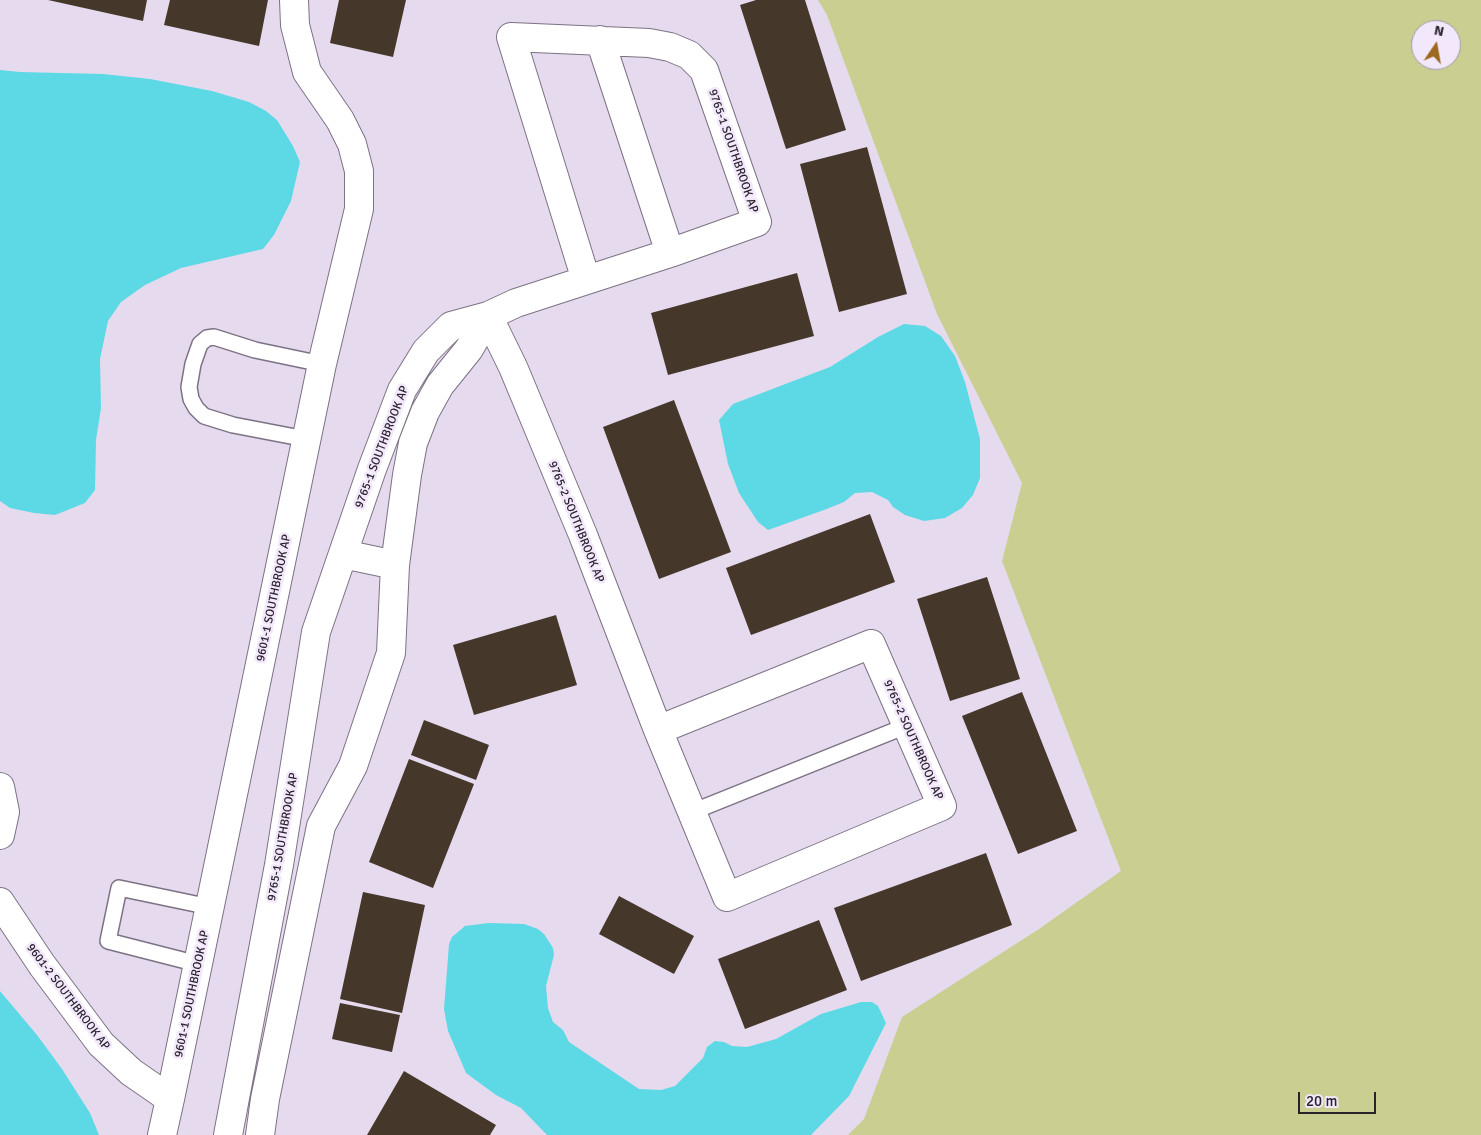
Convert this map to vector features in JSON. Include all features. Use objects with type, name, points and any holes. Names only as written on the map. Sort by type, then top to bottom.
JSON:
[{"type":"street","name":"9601-1 SOUTHBROOK AP","points":[[162,1135],[306,439],[359,209],[359,170],[352,144],[340,120],[307,72],[294,26],[294,0]]},
{"type":"street","name":"9765-1 SOUTHBROOK AP","points":[[232,1133],[279,865],[316,632],[372,468],[402,390],[426,350],[451,326],[488,316],[516,303],[670,253],[757,222],[704,70],[689,55],[670,47],[649,43],[511,37],[586,280]]},
{"type":"street","points":[[600,40],[670,253]]},
{"type":"street","points":[[260,1135],[265,1098],[321,826],[353,766],[391,653],[395,564],[413,443],[425,412],[440,385],[469,349],[488,316]]},
{"type":"street","name":"9765-2 SOUTHBROOK AP","points":[[488,316],[513,367],[579,527],[658,730],[727,896],[942,806],[871,644],[658,730]]},
{"type":"street","points":[[343,554],[395,564]]},
{"type":"street","points":[[0,787],[5,812],[0,835]]},
{"type":"street","name":"9601-2 SOUTHBROOK AP","points":[[0,902],[42,965],[101,1044],[131,1072],[170,1099]]},
{"type":"lane","points":[[306,439],[233,425],[204,416],[191,399],[189,387],[193,364],[200,344],[207,338],[214,337],[255,350],[322,364]]},
{"type":"lane","points":[[692,812],[906,726]]},
{"type":"lane","points":[[198,964],[108,941],[119,888],[210,907]]},
{"type":"green space","points":[[818,0],[1481,0],[1481,1135],[848,1135],[864,1119],[902,1017],[1039,929],[1121,871],[1002,561],[1022,483],[937,314],[827,15]]},
{"type":"water","points":[[0,70],[103,74],[150,79],[212,91],[249,102],[266,111],[277,120],[293,146],[300,162],[291,201],[274,235],[263,249],[181,268],[145,285],[121,302],[108,321],[100,359],[101,408],[96,440],[95,490],[85,503],[55,515],[10,508],[0,501]]},
{"type":"water","points":[[904,324],[925,326],[941,336],[955,356],[965,382],[980,439],[980,478],[973,495],[962,508],[945,518],[924,521],[905,515],[893,507],[888,500],[872,492],[855,493],[844,502],[768,530],[758,522],[739,493],[728,464],[719,420],[733,404],[830,367],[878,337]]},
{"type":"water","points":[[489,923],[524,924],[538,929],[544,934],[553,948],[554,955],[546,986],[548,1008],[553,1022],[563,1030],[569,1042],[639,1089],[661,1090],[675,1086],[703,1058],[707,1047],[715,1041],[724,1042],[732,1046],[747,1047],[776,1039],[821,1014],[861,1002],[872,1002],[878,1006],[886,1023],[849,1096],[811,1135],[547,1135],[521,1108],[496,1095],[466,1073],[448,1031],[444,1009],[449,944],[452,937],[465,926]]},
{"type":"water","points":[[0,991],[37,1035],[62,1069],[90,1113],[99,1135],[0,1135]]},
{"type":"building","points":[[48,0],[147,0],[143,21]]},
{"type":"building","points":[[170,0],[268,0],[259,46],[164,25]]},
{"type":"building","points":[[339,0],[406,0],[393,57],[330,43]]},
{"type":"building","points":[[756,0],[805,0],[846,130],[786,149],[740,5]]},
{"type":"building","points":[[867,147],[907,294],[839,312],[800,164]]},
{"type":"building","points":[[797,273],[814,336],[668,375],[651,313]]},
{"type":"building","points":[[674,400],[731,552],[659,579],[603,427]]},
{"type":"building","points":[[870,514],[895,582],[751,635],[726,568]]},
{"type":"building","points":[[987,577],[1020,679],[950,701],[917,599]]},
{"type":"building","points":[[556,615],[577,685],[474,715],[453,645]]},
{"type":"building","points":[[1022,692],[1077,831],[1018,854],[962,716]]},
{"type":"building","points":[[424,720],[489,745],[476,780],[411,755]]},
{"type":"building","points":[[409,759],[474,784],[433,888],[369,862]]},
{"type":"building","points":[[986,853],[1012,925],[861,981],[834,908]]},
{"type":"building","points":[[363,892],[425,905],[402,1013],[340,999]]},
{"type":"building","points":[[619,896],[694,936],[674,974],[599,934]]},
{"type":"building","points":[[819,920],[847,990],[745,1029],[718,959]]},
{"type":"building","points":[[340,1003],[400,1015],[392,1052],[332,1039]]},
{"type":"building","points":[[404,1071],[496,1125],[490,1135],[367,1135]]}]
